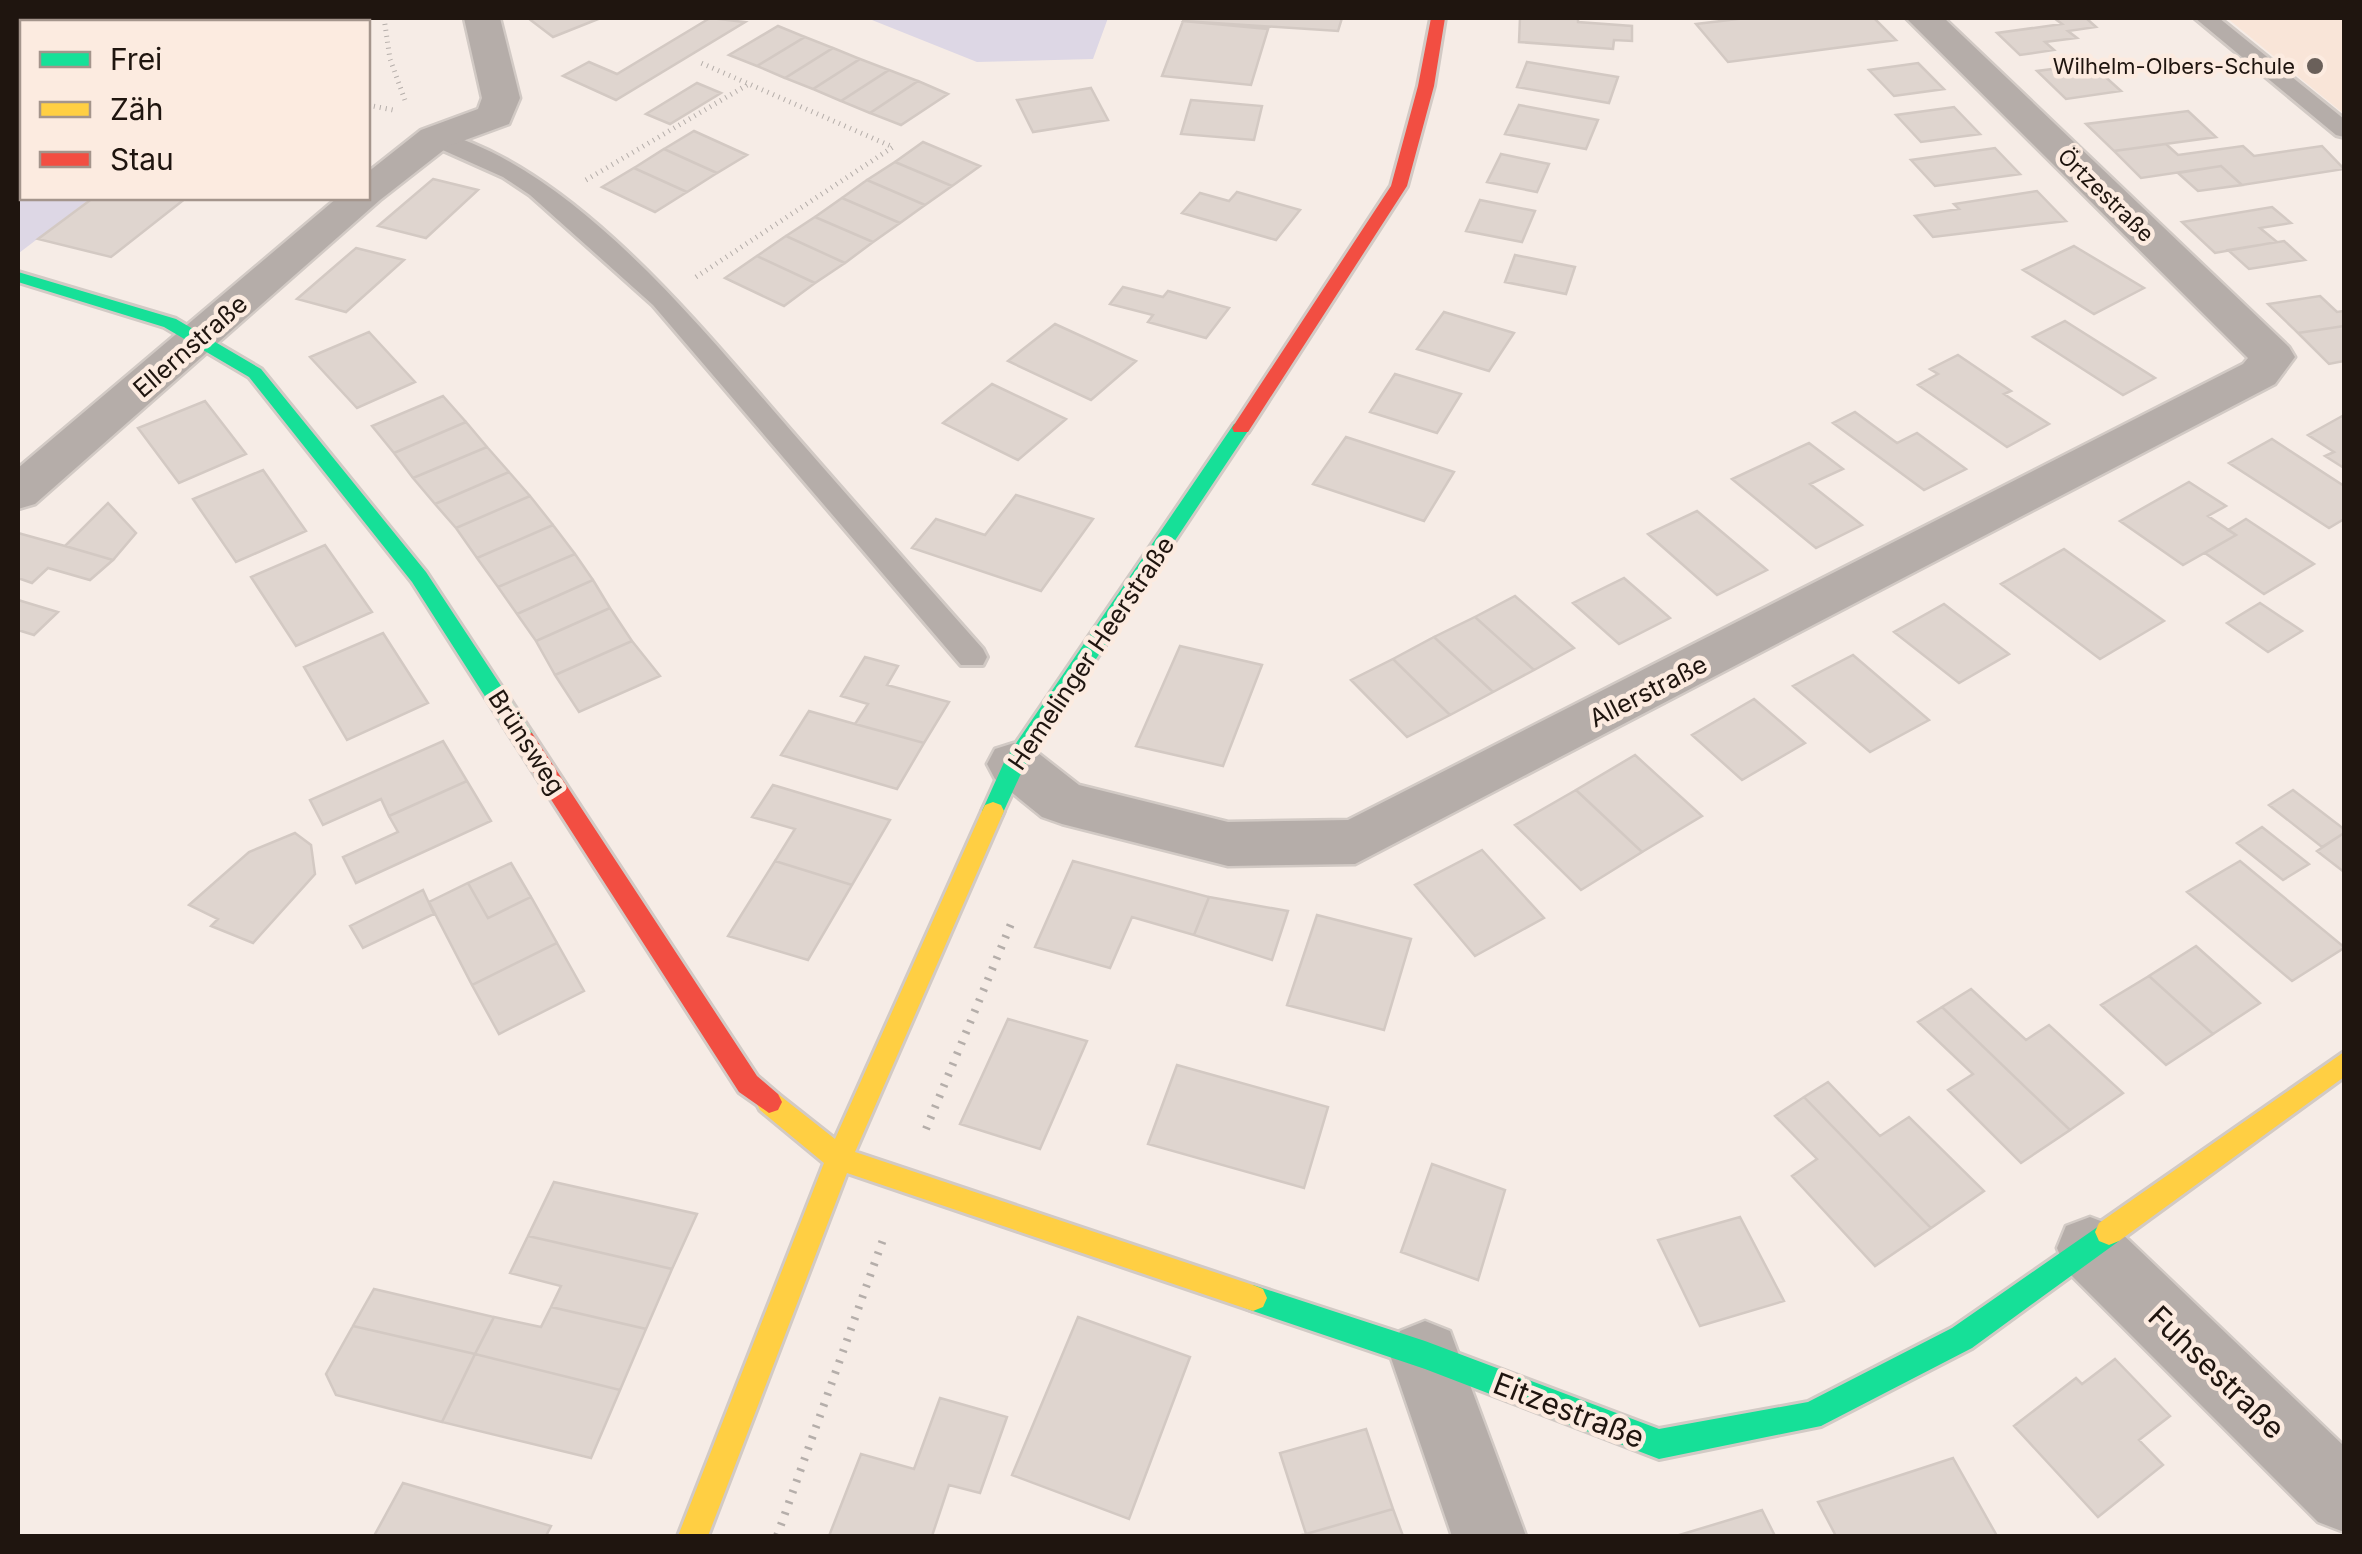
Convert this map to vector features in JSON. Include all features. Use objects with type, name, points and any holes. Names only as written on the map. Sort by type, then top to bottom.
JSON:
[{"type":"street","points":[[370,190],[435,138],[510,118],[501,98],[482,18]]},
{"type":"street","name":"Hemelinger Heerstraße","points":[[694,1536],[838,1159],[1014,764],[1331,296],[1399,186],[1426,86],[1438,18]]},
{"type":"street","name":"Örtzestraße","points":[[1924,18],[2272,357],[2259,374]]},
{"type":"street","name":"Ellernstraße","points":[[18,493],[358,200]]},
{"type":"street","name":"Brünsweg","points":[[18,277],[141,310],[201,337],[255,374],[419,577],[748,1084],[838,1159]]},
{"type":"street","name":"Allerstraße","points":[[1014,764],[1062,802],[1228,844],[1355,842],[2259,374]]},
{"type":"street","name":"Eitzestraße","points":[[838,1159],[1424,1355],[1659,1444],[1811,1416],[1962,1338],[2344,1063]]},
{"type":"street","name":"Fuhsestraße","points":[[2090,1248],[2344,1496]]},
{"type":"street","points":[[1424,1355],[1489,1536]]},
{"type":"lane","points":[[2206,18],[2344,130]]},
{"type":"lane","points":[[435,138],[511,172],[551,201],[662,300],[972,657]]},
{"type":"path","points":[[370,104],[409,113],[390,59],[384,18]]},
{"type":"path","points":[[662,300],[892,147],[701,63]]},
{"type":"path","points":[[551,201],[748,84]]},
{"type":"path","points":[[777,1536],[904,1180]]},
{"type":"shaded area","points":[[18,18],[224,18],[20,20],[18,41]]},
{"type":"shaded area","points":[[867,18],[1108,18],[1093,59],[977,62]]},
{"type":"shaded area","name":"Wilhelm-Olbers-Schule","points":[[2227,18],[2344,18],[2344,114]]},
{"type":"shaded area","points":[[20,50],[20,200],[88,200],[19,253]]},
{"type":"building","points":[[528,18],[596,18],[598,19],[553,37]]},
{"type":"building","points":[[710,18],[745,22],[616,100],[563,76],[589,62],[617,74]]},
{"type":"building","points":[[1342,18],[1338,31],[1183,21]]},
{"type":"building","points":[[1520,18],[1578,18],[1578,22],[1632,26],[1632,41],[1614,40],[1613,49],[1519,42]]},
{"type":"building","points":[[1746,18],[1874,18],[1896,40],[1728,62],[1696,24]]},
{"type":"building","points":[[2054,18],[2086,18],[2096,27],[2068,31],[2077,38],[2045,42],[2054,50],[2020,55],[1997,33],[2062,24]]},
{"type":"building","points":[[1183,21],[1268,29],[1251,85],[1162,76]]},
{"type":"building","points":[[778,26],[805,37],[757,66],[729,55]]},
{"type":"building","points":[[805,37],[833,48],[785,78],[757,66]]},
{"type":"building","points":[[833,48],[860,59],[813,89],[785,78]]},
{"type":"building","points":[[860,59],[889,70],[841,101],[813,89]]},
{"type":"building","points":[[1527,62],[1618,77],[1609,103],[1517,87]]},
{"type":"building","points":[[1918,63],[1944,89],[1894,96],[1869,70]]},
{"type":"building","points":[[2091,64],[2121,91],[2066,99],[2037,71]]},
{"type":"building","points":[[889,70],[918,81],[870,113],[841,101]]},
{"type":"building","points":[[918,81],[948,94],[901,125],[870,113]]},
{"type":"building","points":[[697,83],[721,93],[670,124],[646,114]]},
{"type":"building","points":[[1091,88],[1108,120],[1033,132],[1017,100]]},
{"type":"building","points":[[1191,100],[1262,106],[1254,140],[1181,134]]},
{"type":"building","points":[[1519,105],[1598,120],[1586,149],[1505,134]]},
{"type":"building","points":[[1954,107],[1980,134],[1921,142],[1896,115]]},
{"type":"building","points":[[2188,111],[2216,137],[2114,151],[2086,124]]},
{"type":"building","points":[[694,131],[747,155],[717,173],[664,149]]},
{"type":"building","points":[[923,142],[980,166],[952,186],[895,162]]},
{"type":"building","points":[[2166,144],[2178,155],[2243,146],[2254,156],[2322,146],[2344,169],[2242,185],[2221,166],[2141,178],[2114,151]]},
{"type":"building","points":[[1995,148],[2020,174],[1935,186],[1911,160]]},
{"type":"building","points":[[664,149],[717,173],[687,192],[634,168]]},
{"type":"building","points":[[1501,154],[1549,164],[1537,192],[1487,182]]},
{"type":"building","points":[[895,162],[952,186],[925,205],[867,180]]},
{"type":"building","points":[[2221,166],[2242,185],[2198,191],[2178,173]]},
{"type":"building","points":[[634,168],[687,192],[655,212],[602,187]]},
{"type":"building","points":[[433,179],[478,190],[426,238],[378,226]]},
{"type":"building","points":[[867,180],[925,205],[900,223],[842,198]]},
{"type":"building","points":[[2037,191],[2066,221],[1933,237],[1915,216],[1959,209],[1954,204]]},
{"type":"building","points":[[1237,192],[1300,210],[1276,240],[1182,213],[1200,193],[1229,201]]},
{"type":"building","points":[[842,198],[900,223],[873,242],[815,217]]},
{"type":"building","points":[[90,200],[183,200],[111,257],[38,239]]},
{"type":"building","points":[[1480,200],[1535,211],[1522,242],[1466,231]]},
{"type":"building","points":[[2272,207],[2291,223],[2260,228],[2277,242],[2215,253],[2182,222]]},
{"type":"building","points":[[815,217],[873,242],[845,263],[786,236]]},
{"type":"building","points":[[786,236],[845,263],[815,283],[757,256]]},
{"type":"building","points":[[2284,241],[2305,260],[2249,269],[2228,250]]},
{"type":"building","points":[[2074,246],[2144,288],[2094,314],[2023,270]]},
{"type":"building","points":[[356,248],[404,260],[346,312],[297,299]]},
{"type":"building","points":[[1515,255],[1575,267],[1566,294],[1505,282]]},
{"type":"building","points":[[757,256],[815,283],[784,306],[725,278]]},
{"type":"building","points":[[1123,287],[1163,297],[1168,291],[1229,308],[1206,338],[1148,322],[1153,315],[1110,304]]},
{"type":"building","points":[[2320,296],[2337,312],[2344,311],[2344,326],[2298,333],[2268,304]]},
{"type":"building","points":[[1444,312],[1514,333],[1489,371],[1417,349]]},
{"type":"building","points":[[2065,321],[2155,378],[2123,395],[2033,337]]},
{"type":"building","points":[[1055,324],[1136,361],[1091,400],[1008,361]]},
{"type":"building","points":[[2344,326],[2344,361],[2329,364],[2298,333]]},
{"type":"building","points":[[369,332],[415,382],[357,408],[310,357]]},
{"type":"building","points":[[1958,355],[2011,391],[2004,394],[2049,424],[2007,447],[1918,385],[1938,374],[1930,369]]},
{"type":"building","points":[[1395,374],[1461,394],[1437,433],[1370,412]]},
{"type":"building","points":[[992,384],[1066,419],[1018,460],[943,423]]},
{"type":"building","points":[[443,396],[466,422],[394,453],[372,426]]},
{"type":"building","points":[[205,401],[246,454],[179,483],[138,428]]},
{"type":"building","points":[[1855,412],[1897,443],[1917,433],[1966,469],[1924,490],[1833,423]]},
{"type":"building","points":[[2344,415],[2344,468],[2325,456],[2334,452],[2308,435]]},
{"type":"building","points":[[466,422],[487,447],[413,478],[394,453]]},
{"type":"building","points":[[1346,437],[1454,472],[1424,521],[1313,484]]},
{"type":"building","points":[[2272,439],[2344,486],[2344,519],[2329,528],[2229,463]]},
{"type":"building","points":[[1809,443],[1843,469],[1810,484],[1862,525],[1816,548],[1732,479]]},
{"type":"building","points":[[487,447],[509,472],[435,504],[413,478]]},
{"type":"building","points":[[263,470],[306,531],[236,562],[193,499]]},
{"type":"building","points":[[509,472],[530,496],[456,528],[435,504]]},
{"type":"building","points":[[2189,482],[2226,506],[2208,516],[2236,535],[2183,565],[2120,521]]},
{"type":"building","points":[[1016,495],[1093,519],[1041,591],[912,548],[936,519],[985,535]]},
{"type":"building","points":[[530,496],[553,525],[477,558],[456,528]]},
{"type":"building","points":[[108,503],[136,533],[113,560],[65,546]]},
{"type":"building","points":[[1697,511],[1767,570],[1717,595],[1648,534]]},
{"type":"building","points":[[2246,519],[2314,564],[2264,594],[2205,553],[2236,535],[2228,530]]},
{"type":"building","points":[[553,525],[575,554],[498,587],[477,558]]},
{"type":"building","points":[[18,533],[113,560],[90,580],[48,568],[32,583],[18,578]]},
{"type":"building","points":[[325,545],[372,612],[296,646],[251,577]]},
{"type":"building","points":[[2064,549],[2164,621],[2100,659],[2001,584]]},
{"type":"building","points":[[575,554],[593,580],[517,614],[498,587]]},
{"type":"building","points":[[1624,578],[1670,618],[1619,644],[1573,603]]},
{"type":"building","points":[[593,580],[610,608],[536,641],[517,614]]},
{"type":"building","points":[[1515,596],[1574,648],[1534,670],[1475,617]]},
{"type":"building","points":[[18,600],[58,612],[34,635],[18,630]]},
{"type":"building","points":[[2260,603],[2302,631],[2268,652],[2227,623]]},
{"type":"building","points":[[1944,604],[2009,654],[1959,683],[1894,632]]},
{"type":"building","points":[[610,608],[632,641],[555,675],[536,641]]},
{"type":"building","points":[[1475,617],[1534,670],[1493,692],[1434,637]]},
{"type":"building","points":[[383,633],[428,703],[347,740],[304,667]]},
{"type":"building","points":[[1434,637],[1493,692],[1450,715],[1393,659]]},
{"type":"building","points":[[632,641],[660,676],[579,712],[555,675]]},
{"type":"building","points":[[1180,646],[1262,665],[1223,766],[1136,746]]},
{"type":"building","points":[[1853,655],[1929,720],[1870,752],[1793,686]]},
{"type":"building","points":[[865,657],[898,666],[887,685],[949,702],[924,743],[855,724],[868,704],[841,696]]},
{"type":"building","points":[[1393,659],[1450,715],[1407,737],[1351,680]]},
{"type":"building","points":[[1754,699],[1805,743],[1742,780],[1692,735]]},
{"type":"building","points":[[809,711],[924,743],[897,789],[781,755]]},
{"type":"building","points":[[443,741],[467,781],[389,816],[381,799],[323,825],[310,800]]},
{"type":"building","points":[[1635,755],[1702,816],[1642,852],[1576,790]]},
{"type":"building","points":[[467,781],[491,821],[356,883],[343,857],[398,832],[389,816]]},
{"type":"building","points":[[773,785],[890,820],[852,885],[775,861],[795,829],[752,817]]},
{"type":"building","points":[[1576,790],[1642,852],[1581,890],[1515,825]]},
{"type":"building","points":[[2293,790],[2344,829],[2344,833],[2322,847],[2269,805]]},
{"type":"building","points":[[2262,827],[2309,864],[2283,880],[2237,843]]},
{"type":"building","points":[[295,833],[311,845],[315,874],[253,943],[211,926],[218,919],[189,905],[249,852]]},
{"type":"building","points":[[2344,833],[2344,872],[2317,851]]},
{"type":"building","points":[[1482,850],[1544,918],[1475,956],[1415,885]]},
{"type":"building","points":[[775,861],[852,885],[808,960],[728,936]]},
{"type":"building","points":[[1073,861],[1209,897],[1194,935],[1132,917],[1110,968],[1035,947]]},
{"type":"building","points":[[2240,861],[2344,948],[2292,981],[2187,892]]},
{"type":"building","points":[[511,863],[531,897],[488,918],[468,883]]},
{"type":"building","points":[[468,883],[488,918],[531,897],[557,943],[472,985],[429,902]]},
{"type":"building","points":[[423,890],[434,914],[363,948],[350,926]]},
{"type":"building","points":[[1209,897],[1288,911],[1272,960],[1194,935]]},
{"type":"building","points":[[1317,915],[1411,939],[1384,1030],[1287,1005]]},
{"type":"building","points":[[557,943],[584,991],[499,1034],[472,985]]},
{"type":"building","points":[[2196,946],[2260,1003],[2213,1034],[2149,976]]},
{"type":"building","points":[[2149,976],[2213,1034],[2166,1065],[2101,1005]]},
{"type":"building","points":[[1971,989],[2026,1040],[2049,1025],[2123,1093],[2070,1130],[1942,1007]]},
{"type":"building","points":[[1942,1007],[2070,1130],[2021,1163],[1948,1090],[1973,1074],[1918,1022]]},
{"type":"building","points":[[1008,1019],[1087,1041],[1040,1149],[960,1124]]},
{"type":"building","points":[[1177,1065],[1328,1107],[1304,1188],[1148,1144]]},
{"type":"building","points":[[1828,1082],[1880,1136],[1909,1117],[1984,1191],[1931,1228],[1804,1097]]},
{"type":"building","points":[[1804,1097],[1931,1228],[1875,1266],[1792,1176],[1817,1159],[1775,1116]]},
{"type":"building","points":[[1432,1164],[1505,1190],[1478,1280],[1401,1252]]},
{"type":"building","points":[[554,1182],[697,1214],[672,1269],[528,1236]]},
{"type":"building","points":[[1740,1217],[1784,1301],[1700,1326],[1658,1240]]},
{"type":"building","points":[[528,1236],[672,1269],[646,1329],[551,1307],[561,1286],[510,1273]]},
{"type":"building","points":[[374,1289],[494,1317],[475,1354],[353,1326]]},
{"type":"building","points":[[551,1307],[646,1329],[620,1390],[475,1354],[494,1317],[541,1327]]},
{"type":"building","points":[[1078,1317],[1190,1357],[1129,1519],[1012,1475]]},
{"type":"building","points":[[353,1326],[475,1354],[442,1422],[336,1395],[326,1374]]},
{"type":"building","points":[[475,1354],[620,1390],[591,1458],[442,1422]]},
{"type":"building","points":[[2115,1359],[2170,1416],[2139,1440],[2163,1465],[2098,1517],[2014,1426],[2076,1378],[2082,1384]]},
{"type":"building","points":[[940,1398],[1007,1417],[980,1493],[949,1485],[932,1536],[829,1536],[861,1454],[914,1469]]},
{"type":"building","points":[[1366,1429],[1393,1509],[1306,1534],[1280,1453]]},
{"type":"building","points":[[1953,1458],[1997,1536],[1836,1536],[1818,1502]]},
{"type":"building","points":[[403,1483],[551,1526],[546,1536],[374,1536]]},
{"type":"building","points":[[1393,1509],[1403,1536],[1297,1536],[1306,1534]]},
{"type":"building","points":[[1762,1510],[1775,1536],[1676,1536]]},
{"type":"traffic: fast","points":[[18,277],[170,323],[255,373],[419,577],[524,739]]},
{"type":"traffic: fast","points":[[993,811],[1014,764],[1241,428]]},
{"type":"traffic: fast","points":[[1253,1298],[1425,1355],[1659,1444],[1811,1416],[1962,1338],[2109,1232]]},
{"type":"traffic: slow","points":[[693,1536],[839,1159],[993,811]]},
{"type":"traffic: slow","points":[[2109,1232],[2344,1063]]},
{"type":"traffic: slow","points":[[769,1102],[839,1159],[1253,1298]]},
{"type":"traffic: jam","points":[[1241,428],[1399,186],[1426,86],[1438,18]]},
{"type":"traffic: jam","points":[[524,739],[748,1084],[769,1102]]},
{"type":"place","name":"Wilhelm-Olbers-Schule","points":[[2315,66]]}]
